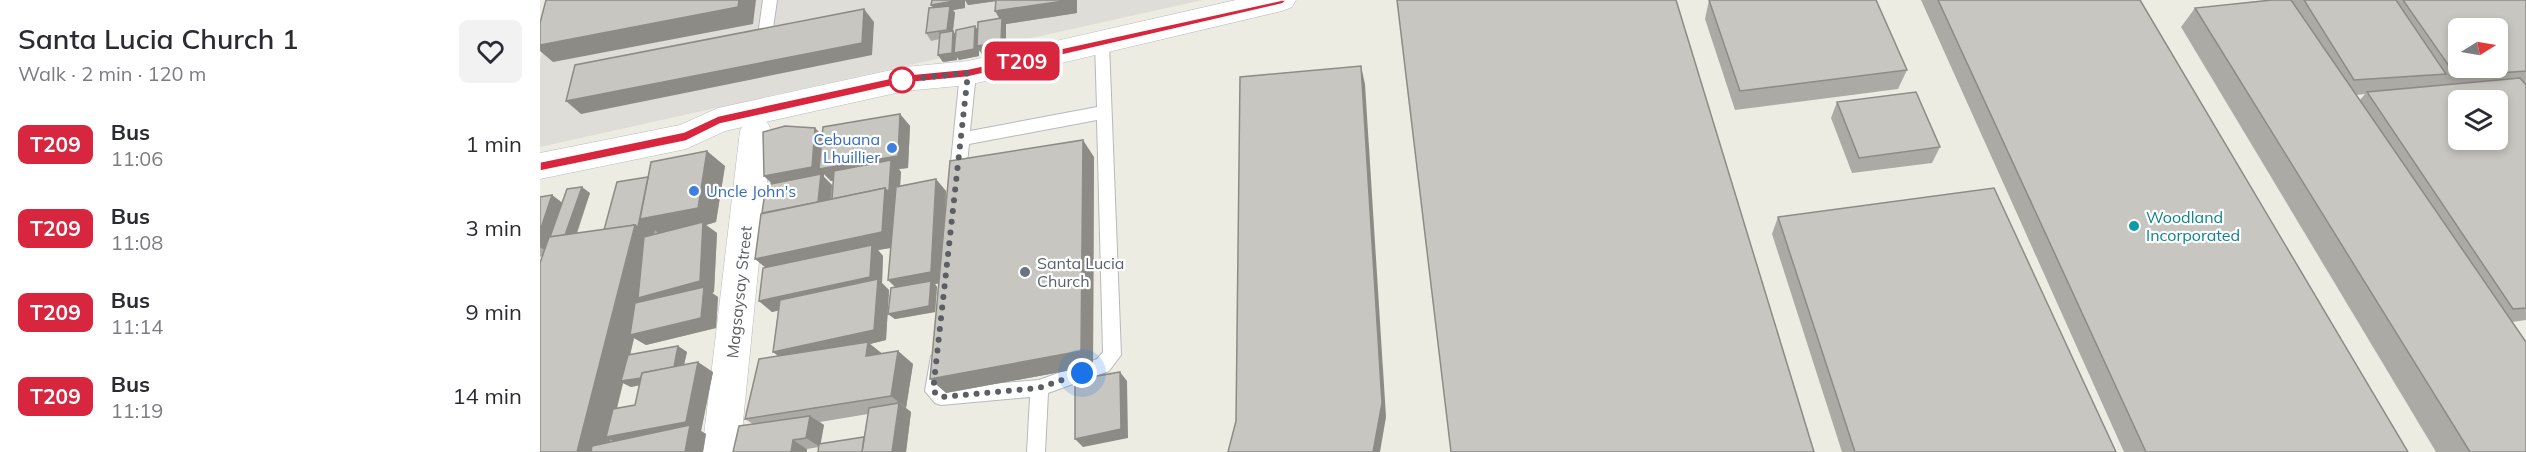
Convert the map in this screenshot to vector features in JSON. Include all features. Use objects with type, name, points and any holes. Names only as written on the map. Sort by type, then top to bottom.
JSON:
[{"type":"main road","points":[[540,166],[686,136],[718,120],[905,79],[962,74],[1282,0]]},
{"type":"main road","points":[[686,136],[719,140],[900,99],[962,74]]},
{"type":"main road","name":"Magsaysay Street","points":[[722,452],[756,131]]},
{"type":"lane","points":[[766,28],[770,0]]},
{"type":"lane","points":[[939,345],[933,391],[941,397],[1039,388],[1103,365],[1112,355],[1102,43]]},
{"type":"lane","points":[[956,196],[962,139],[962,74]]},
{"type":"lane","points":[[962,139],[1104,112]]},
{"type":"lane","points":[[1036,452],[1039,388]]},
{"type":"shaded area","points":[[556,0],[1203,0],[540,147],[540,60]]},
{"type":"building","points":[[546,0],[739,0],[738,7],[540,45],[540,23]]},
{"type":"building","points":[[932,0],[960,0],[931,5]]},
{"type":"building","points":[[996,0],[1070,0],[995,11]]},
{"type":"building","points":[[1397,0],[1676,0],[1814,452],[1451,452]]},
{"type":"building","points":[[1709,0],[1876,0],[1907,70],[1740,91]]},
{"type":"building","name":"Woodland Incorporated","points":[[1938,0],[2140,0],[2408,452],[2146,452]]},
{"type":"building","points":[[2291,0],[2526,342],[2526,452],[2470,452],[2195,8]]},
{"type":"building","points":[[2304,0],[2396,0],[2446,74],[2354,80]]},
{"type":"building","points":[[2403,0],[2526,0],[2526,71],[2508,72],[2508,18],[2448,18],[2448,65]]},
{"type":"building","points":[[950,6],[947,30],[926,33],[929,8]]},
{"type":"building","points":[[864,9],[862,43],[566,101],[575,65]]},
{"type":"building","points":[[1002,18],[1001,42],[977,46],[978,22]]},
{"type":"building","points":[[975,26],[974,49],[954,53],[956,30]]},
{"type":"building","points":[[953,31],[952,53],[938,55],[940,33]]},
{"type":"building","points":[[1361,66],[1382,403],[1373,452],[1228,452],[1236,421],[1240,77]]},
{"type":"building","points":[[2520,78],[2526,85],[2526,308],[2513,309],[2367,92]]},
{"type":"building","points":[[1916,92],[1940,147],[1859,158],[1837,102]]},
{"type":"building","points":[[900,114],[898,156],[819,169],[823,127]]},
{"type":"building","points":[[785,126],[815,128],[812,167],[764,176],[763,132]]},
{"type":"building","name":"Santa Lucia Church","points":[[1083,140],[1081,351],[930,379],[950,161]]},
{"type":"building","points":[[707,151],[698,208],[640,219],[651,162]]},
{"type":"building","points":[[891,160],[889,190],[885,188],[832,199],[834,171]]},
{"type":"building","points":[[821,174],[818,202],[762,213],[766,185]]},
{"type":"building","points":[[648,177],[638,227],[635,225],[604,230],[617,182]]},
{"type":"building","points":[[936,179],[931,272],[888,280],[896,187]]},
{"type":"building","points":[[582,187],[565,235],[550,237],[567,189]]},
{"type":"building","points":[[885,188],[882,232],[755,259],[761,214]]},
{"type":"building","points":[[1994,188],[2116,452],[1855,452],[1778,217]]},
{"type":"building","points":[[552,195],[540,231],[540,197]]},
{"type":"building","points":[[703,222],[700,281],[638,298],[644,237]]},
{"type":"building","points":[[635,225],[577,452],[540,452],[540,263],[549,237]]},
{"type":"building","points":[[872,245],[870,277],[759,301],[763,268]]},
{"type":"building","points":[[878,279],[874,330],[773,352],[780,300]]},
{"type":"building","points":[[931,281],[929,306],[888,314],[891,288]]},
{"type":"building","points":[[704,287],[701,318],[630,335],[635,303]]},
{"type":"building","points":[[868,342],[866,356],[898,351],[891,396],[745,419],[759,359]]},
{"type":"building","points":[[678,346],[674,367],[642,373],[641,378],[621,381],[628,355]]},
{"type":"building","points":[[698,362],[686,422],[606,437],[613,409],[635,405],[642,373]]},
{"type":"building","points":[[1120,372],[1121,429],[1075,439],[1075,380]]},
{"type":"building","points":[[899,403],[892,452],[862,452],[869,408]]},
{"type":"building","points":[[810,416],[806,438],[793,440],[791,452],[733,452],[739,426]]},
{"type":"building","points":[[690,425],[685,452],[591,452],[592,446]]},
{"type":"building","points":[[864,437],[862,452],[818,452],[819,444]]},
{"type":"bus line","name":"T209","points":[[540,166],[686,136],[718,120],[905,79],[968,73],[1282,0]]},
{"type":"place","name":"Cebuana Lhuillier","points":[[892,148]]},
{"type":"place","name":"Uncle John's","points":[[694,191]]},
{"type":"place","name":"Woodland Incorporated","points":[[2134,226]]},
{"type":"place","name":"Santa Lucia Church","points":[[1025,272]]},
{"type":"route","points":[[902,80],[968,73],[933,391],[941,397],[1039,388],[1082,373]]}]
